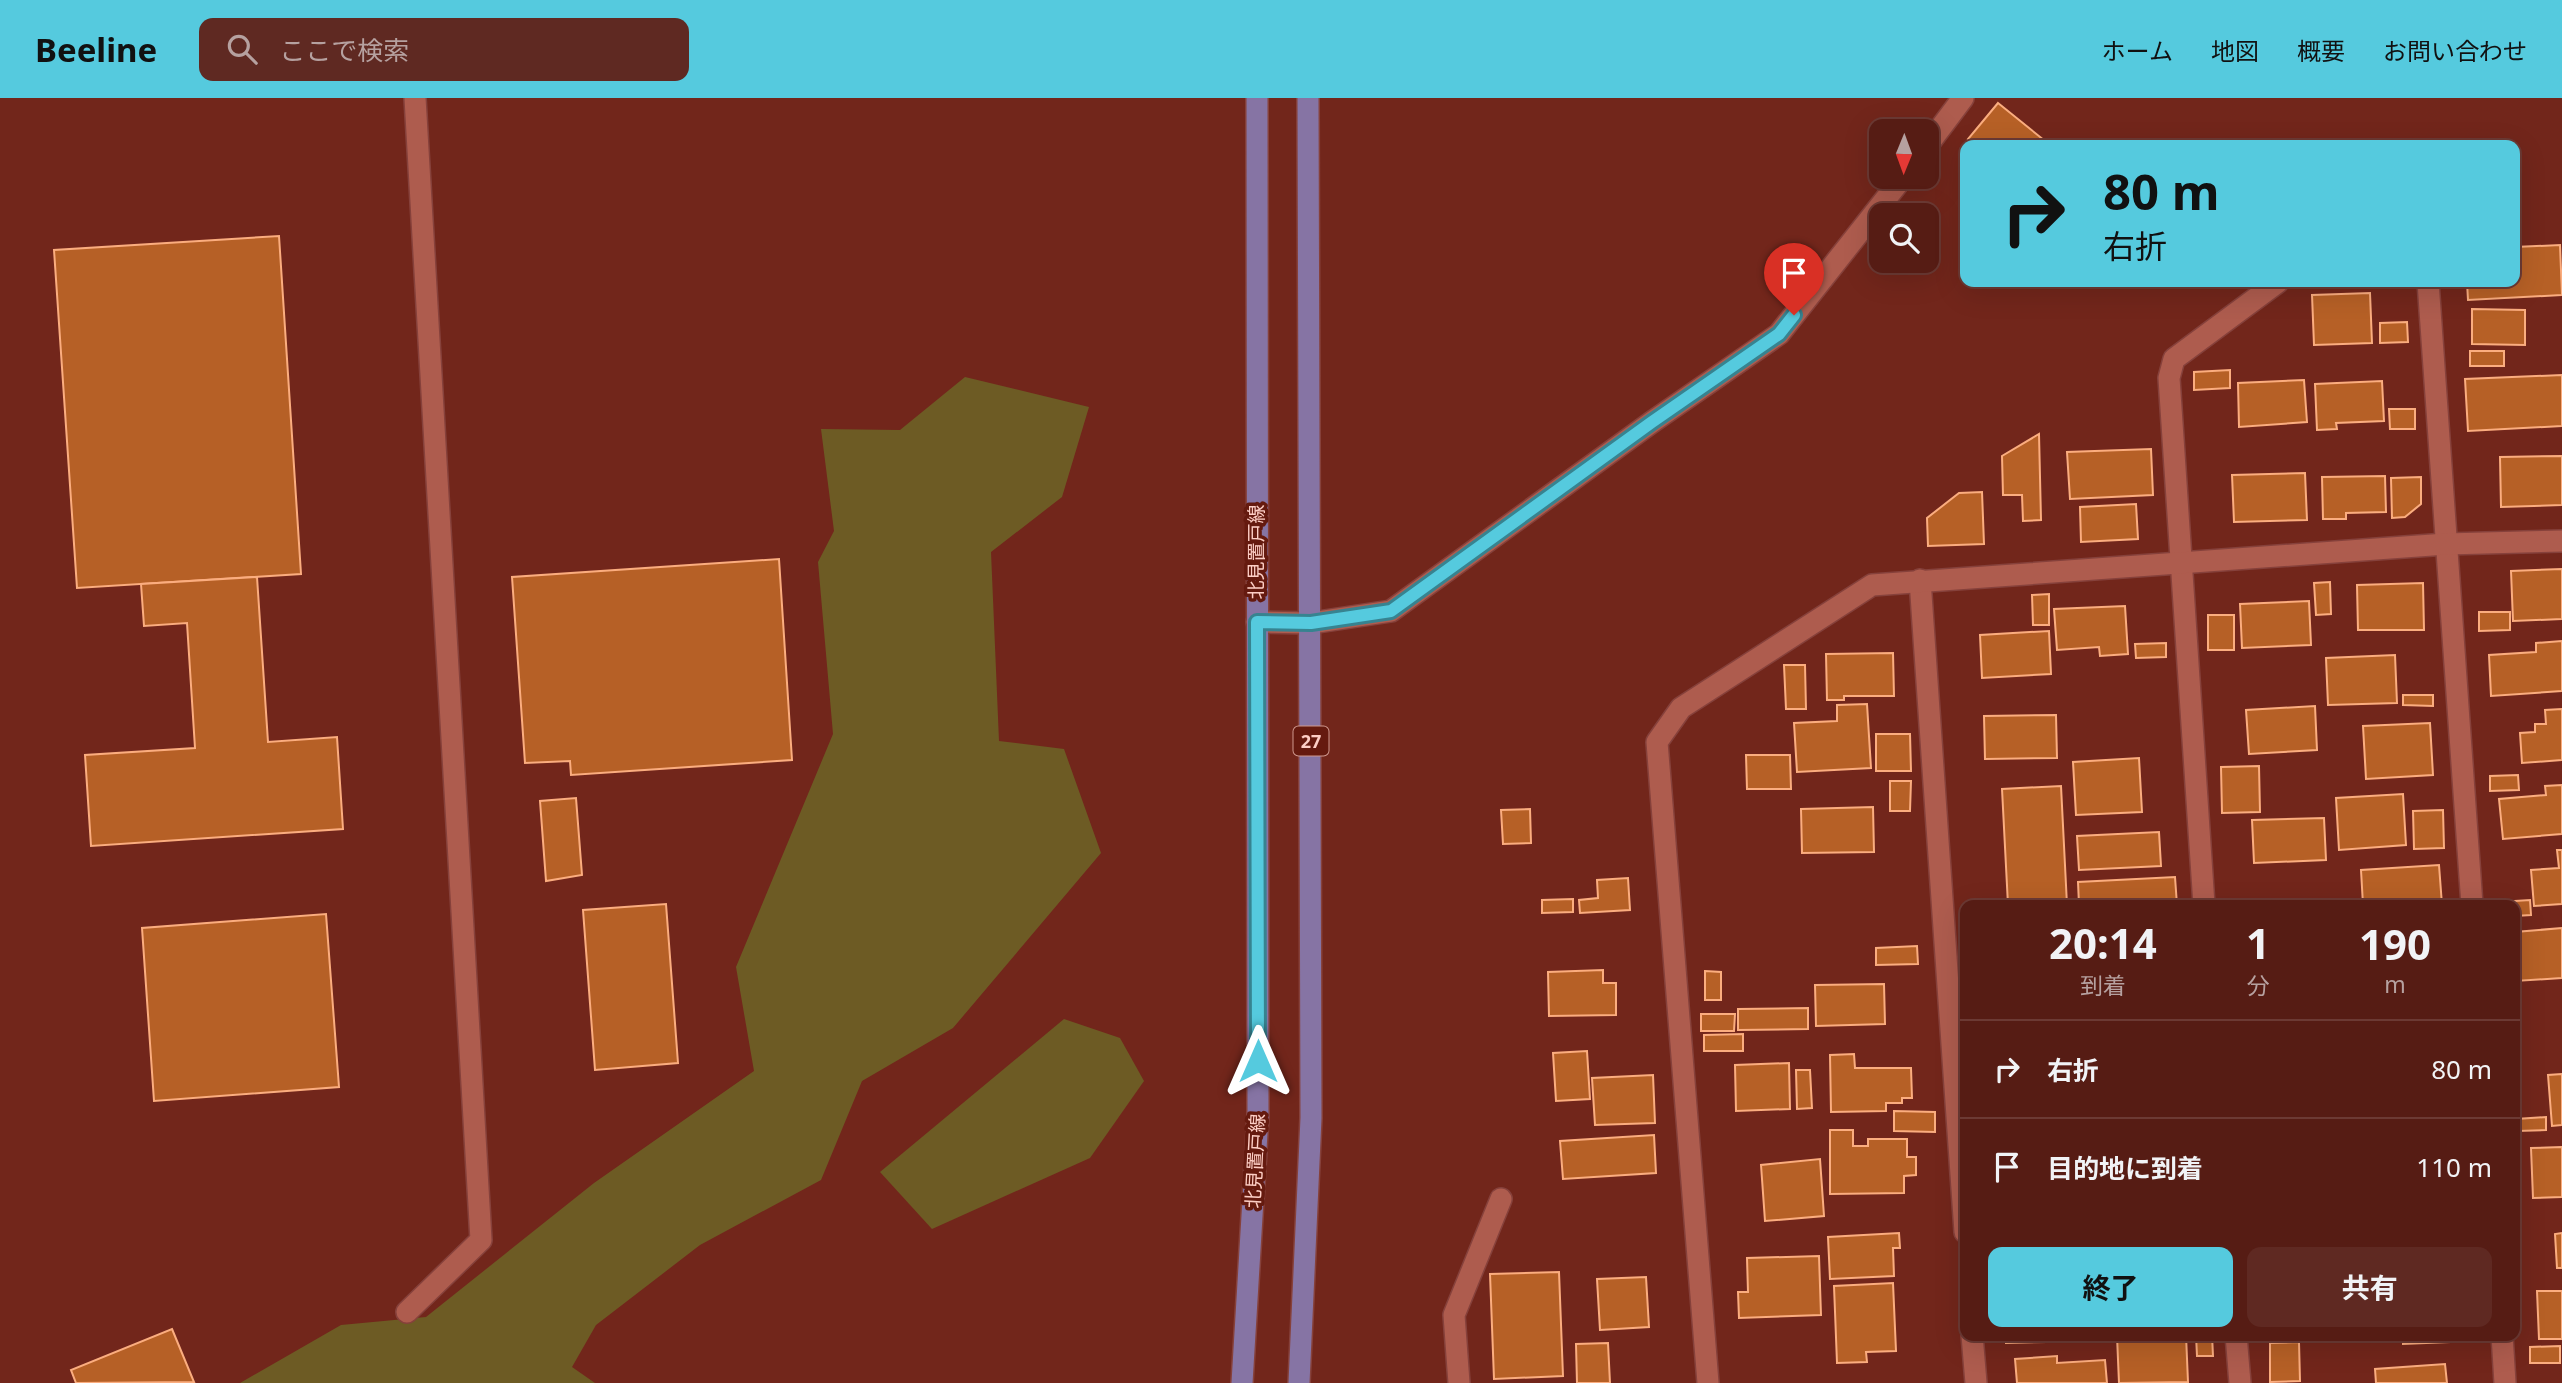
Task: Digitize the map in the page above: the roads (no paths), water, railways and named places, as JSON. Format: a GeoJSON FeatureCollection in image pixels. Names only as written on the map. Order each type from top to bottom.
{"type":"FeatureCollection","features":[{"type":"Feature","properties":{"kind":"main road","name":"北見置戸線"},"geometry":{"type":"LineString","coordinates":[[1242,1383],[1258,1116],[1256,98]]}},
{"type":"Feature","properties":{"kind":"main road","name":"27"},"geometry":{"type":"LineString","coordinates":[[1299,1383],[1311,1118],[1311,623],[1306,194],[1308,98]]}},
{"type":"Feature","properties":{"kind":"street"},"geometry":{"type":"LineString","coordinates":[[407,1312],[481,1240],[415,98]]}},
{"type":"Feature","properties":{"kind":"street"},"geometry":{"type":"LineString","coordinates":[[1939,130],[1963,98]]}},
{"type":"Feature","properties":{"kind":"street"},"geometry":{"type":"LineString","coordinates":[[1257,622],[1311,623],[1391,611],[1652,422],[1779,334],[1894,189]]}},
{"type":"Feature","properties":{"kind":"street"},"geometry":{"type":"LineString","coordinates":[[2204,900],[2179,562],[2169,378],[2174,359],[2271,287]]}},
{"type":"Feature","properties":{"kind":"street"},"geometry":{"type":"LineString","coordinates":[[2428,287],[2472,900]]}},
{"type":"Feature","properties":{"kind":"street"},"geometry":{"type":"LineString","coordinates":[[1708,1383],[1657,742],[1681,708],[1872,586],[1920,580],[2446,544],[2562,541]]}},
{"type":"Feature","properties":{"kind":"street"},"geometry":{"type":"LineString","coordinates":[[1920,580],[1960,1160]]}},
{"type":"Feature","properties":{"kind":"street"},"geometry":{"type":"LineString","coordinates":[[1459,1383],[1454,1315],[1501,1199]]}},
{"type":"Feature","properties":{"kind":"street"},"geometry":{"type":"LineString","coordinates":[[1972,1341],[1976,1383]]}},
{"type":"Feature","properties":{"kind":"street"},"geometry":{"type":"LineString","coordinates":[[2236,1341],[2240,1383]]}},
{"type":"Feature","properties":{"kind":"street"},"geometry":{"type":"LineString","coordinates":[[2502,1341],[2505,1383]]}}]}
